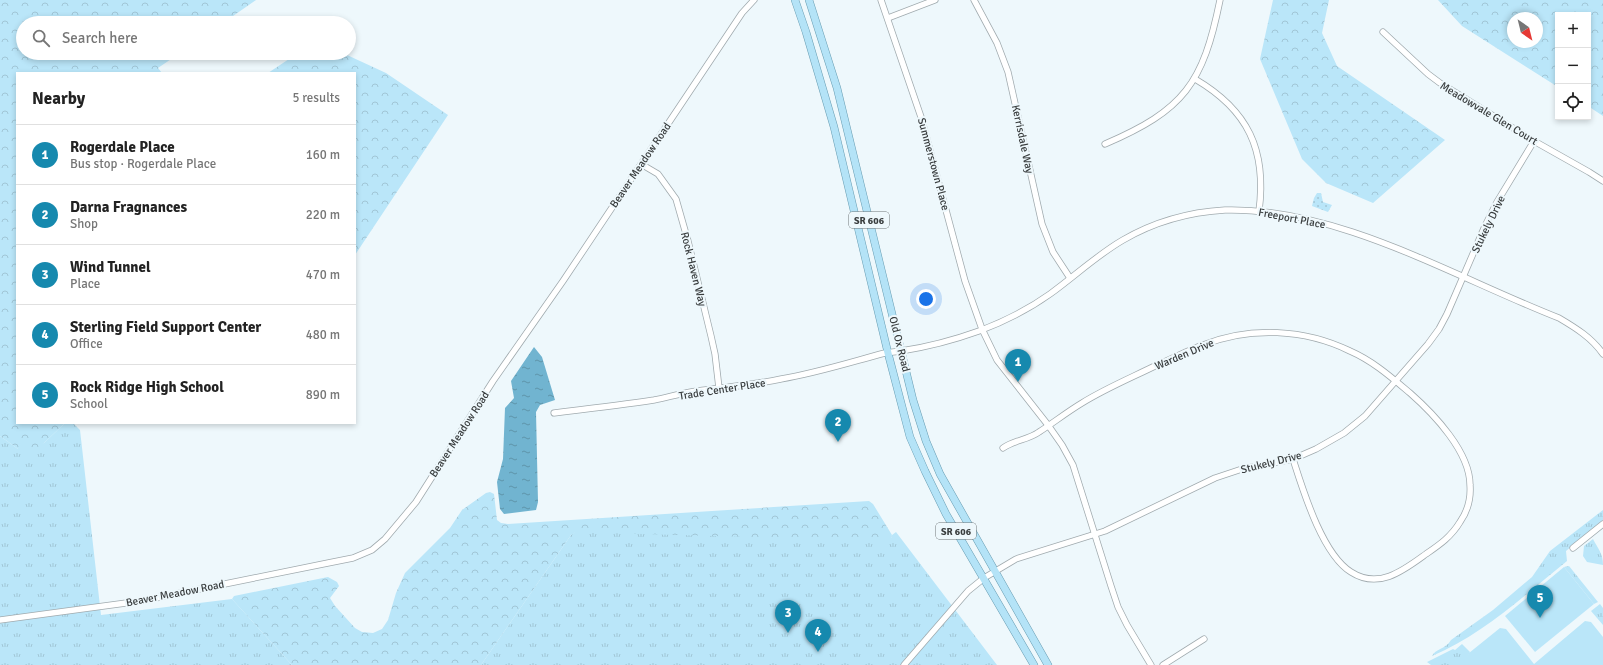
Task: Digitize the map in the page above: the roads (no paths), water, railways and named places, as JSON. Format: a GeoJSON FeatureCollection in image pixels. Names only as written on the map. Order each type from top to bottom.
{"type":"FeatureCollection","features":[{"type":"Feature","properties":{"kind":"main road","name":"Old Ox Road"},"geometry":{"type":"LineString","coordinates":[[795,0],[808,38],[834,127],[888,353],[910,437],[946,514],[1034,665]]}},
{"type":"Feature","properties":{"kind":"main road","name":"Old Ox Road"},"geometry":{"type":"LineString","coordinates":[[809,0],[833,74],[913,400],[926,441],[944,480],[1048,665]]}},
{"type":"Feature","properties":{"kind":"street","name":"Beaver Meadow Road"},"geometry":{"type":"LineString","coordinates":[[0,620],[141,601],[353,558],[372,550],[385,539],[416,502],[494,381],[563,281],[742,13],[754,0]]}},
{"type":"Feature","properties":{"kind":"street","name":"Summerstown Place"},"geometry":{"type":"LineString","coordinates":[[881,0],[921,117],[965,281],[982,329],[997,360],[1048,425],[1062,445],[1073,465],[1118,607],[1151,665]]}},
{"type":"Feature","properties":{"kind":"street"},"geometry":{"type":"LineString","coordinates":[[888,18],[934,0]]}},
{"type":"Feature","properties":{"kind":"street","name":"Kerrisdale Way"},"geometry":{"type":"LineString","coordinates":[[974,0],[997,43],[1008,72],[1042,224],[1053,252],[1070,278]]}},
{"type":"Feature","properties":{"kind":"street"},"geometry":{"type":"LineString","coordinates":[[1105,144],[1134,131],[1179,100],[1195,79],[1204,59],[1220,0]]}},
{"type":"Feature","properties":{"kind":"street","name":"Meadowvale Glen Court"},"geometry":{"type":"LineString","coordinates":[[1383,32],[1428,74],[1440,83],[1534,141],[1603,181]]}},
{"type":"Feature","properties":{"kind":"street"},"geometry":{"type":"LineString","coordinates":[[1195,79],[1221,96],[1241,119],[1254,143],[1260,169],[1261,186],[1259,211]]}},
{"type":"Feature","properties":{"kind":"street","name":"Stukely Drive"},"geometry":{"type":"LineString","coordinates":[[904,665],[968,591],[984,578],[1016,559],[1105,531],[1210,480],[1236,471],[1293,458],[1316,450],[1344,433],[1365,416],[1439,330],[1497,202],[1534,141]]}},
{"type":"Feature","properties":{"kind":"street","name":"Rock Haven Way"},"geometry":{"type":"LineString","coordinates":[[641,164],[658,174],[676,199],[688,241],[715,354],[718,388]]}},
{"type":"Feature","properties":{"kind":"street","name":"Freeport Place"},"geometry":{"type":"LineString","coordinates":[[888,353],[958,338],[982,329],[1038,302],[1106,251],[1130,236],[1156,224],[1174,218],[1224,210],[1259,211],[1284,215],[1348,231],[1372,239],[1463,276],[1559,318],[1578,329],[1592,341],[1603,354]]}},
{"type":"Feature","properties":{"kind":"street","name":"Warden Drive"},"geometry":{"type":"LineString","coordinates":[[1003,448],[1010,443],[1030,437],[1081,403],[1098,394],[1204,344],[1248,333],[1287,333],[1327,342],[1356,354],[1385,372],[1416,398],[1460,449],[1466,464],[1470,484],[1468,503],[1462,520],[1446,540],[1400,573],[1375,579],[1368,578],[1352,573],[1343,567],[1335,557],[1308,505],[1293,458]]}},
{"type":"Feature","properties":{"kind":"street","name":"Trade Center Place"},"geometry":{"type":"LineString","coordinates":[[554,413],[653,400],[718,388],[783,379],[888,353]]}},
{"type":"Feature","properties":{"kind":"street"},"geometry":{"type":"LineString","coordinates":[[1573,548],[1603,524]]}},
{"type":"Feature","properties":{"kind":"street"},"geometry":{"type":"LineString","coordinates":[[1163,665],[1204,640]]}},
{"type":"Feature","properties":{"kind":"water"},"geometry":{"type":"Polygon","coordinates":[[[534,347],[542,357],[555,400],[540,405],[536,412],[538,502],[536,510],[504,514],[500,509],[497,482],[503,459],[505,408],[514,398],[511,381],[534,347]]]}},
{"type":"Feature","properties":{"kind":"place","name":"Rogerdale Place"},"geometry":{"type":"Point","coordinates":[1018,382]}},
{"type":"Feature","properties":{"kind":"place","name":"Darna Fragnances"},"geometry":{"type":"Point","coordinates":[838,442]}},
{"type":"Feature","properties":{"kind":"place","name":"Rock Ridge High School"},"geometry":{"type":"Point","coordinates":[1540,618]}},
{"type":"Feature","properties":{"kind":"place","name":"Wind Tunnel"},"geometry":{"type":"Point","coordinates":[788,633]}},
{"type":"Feature","properties":{"kind":"place","name":"Sterling Field Support Center"},"geometry":{"type":"Point","coordinates":[818,652]}}]}
